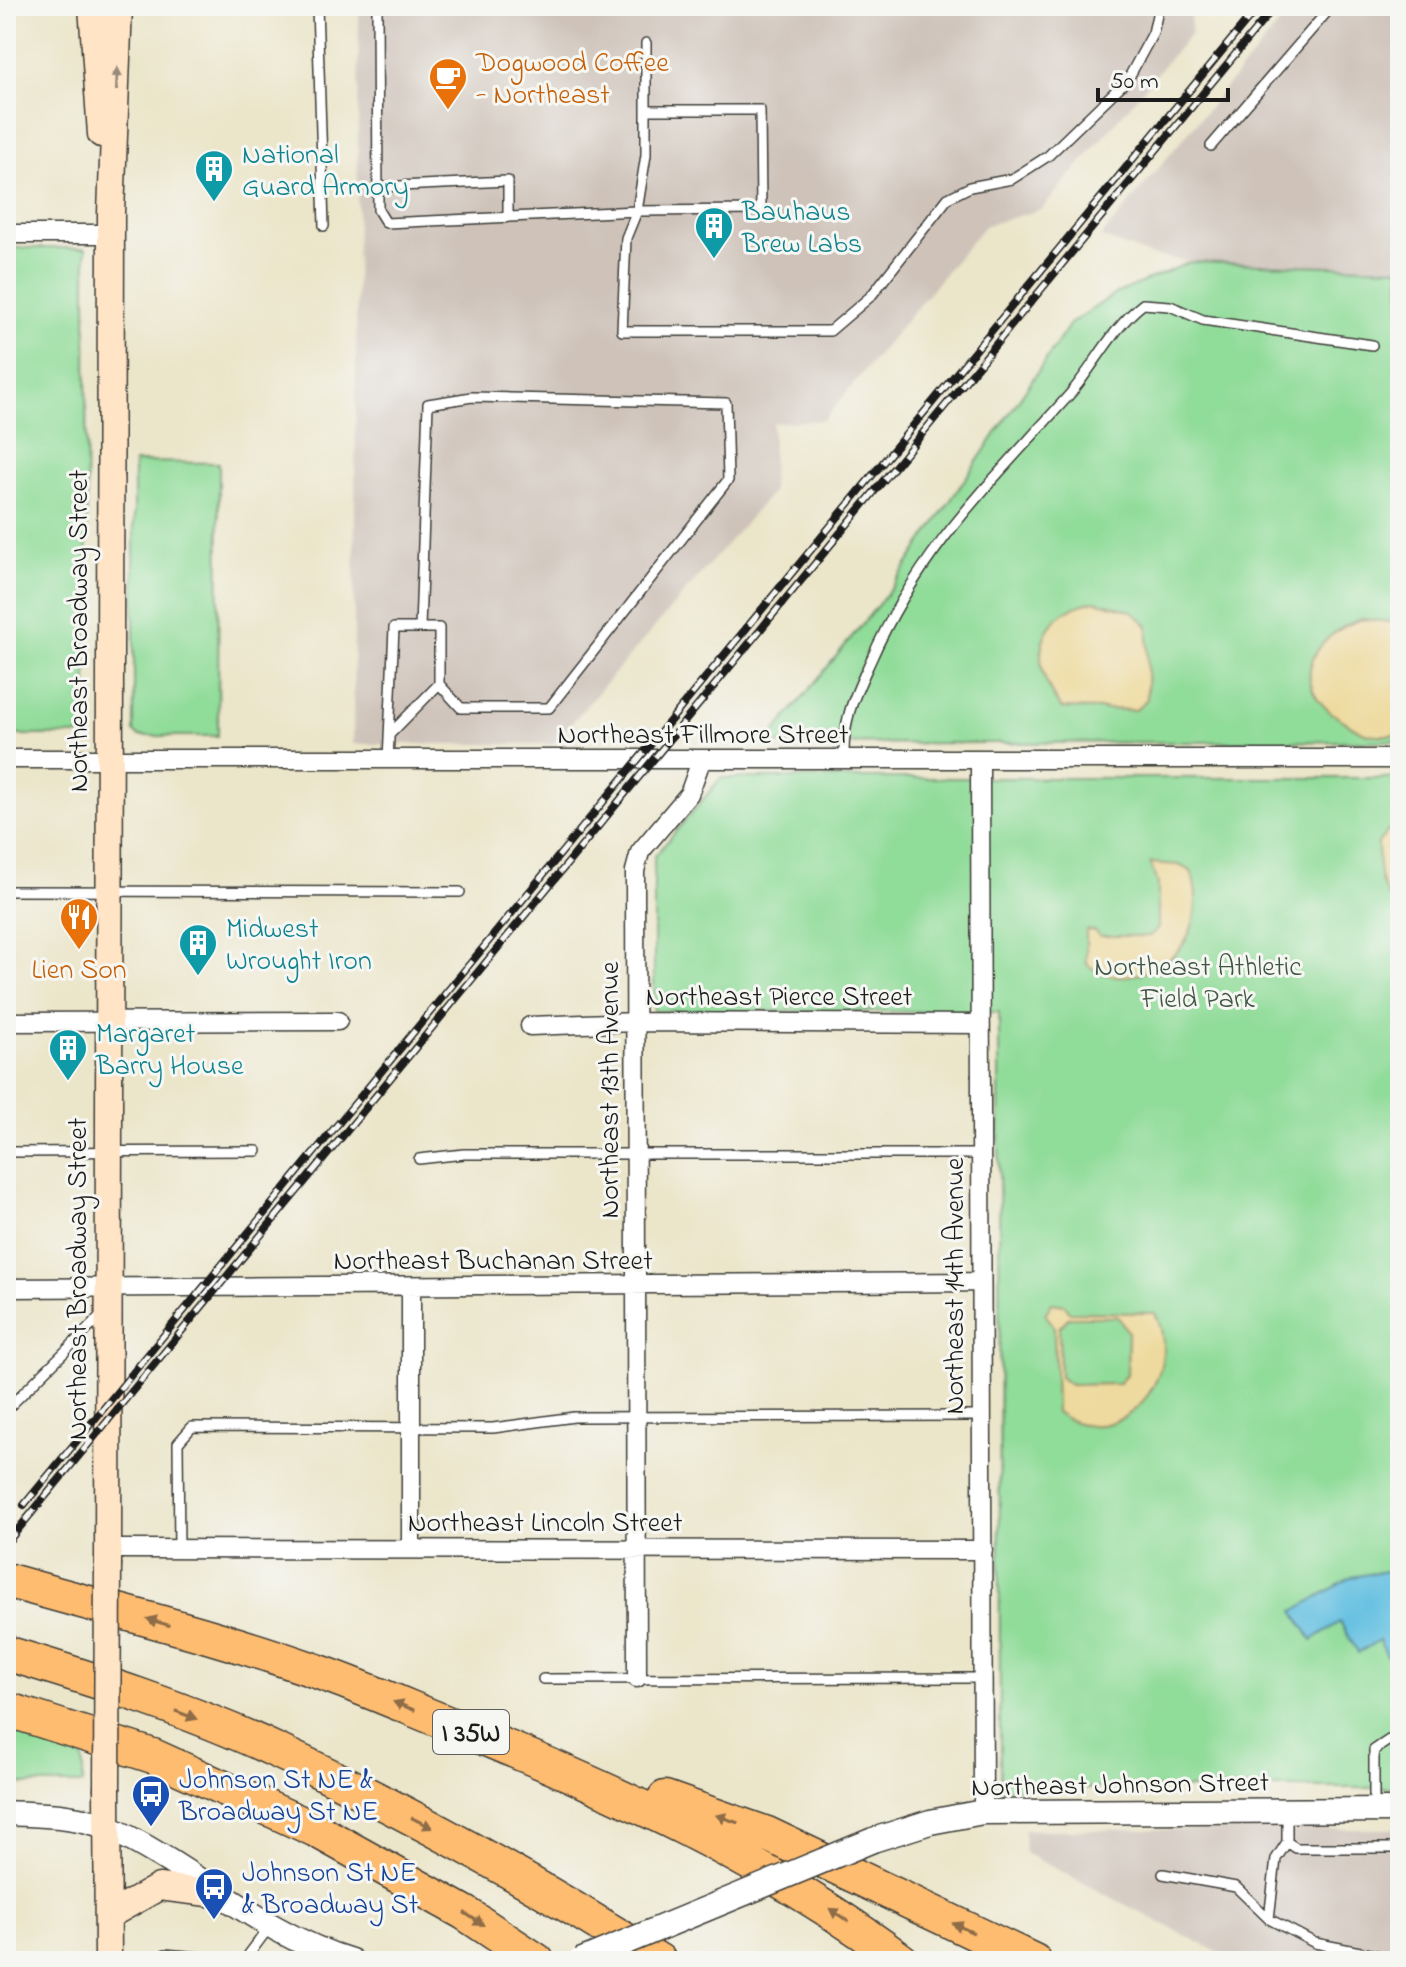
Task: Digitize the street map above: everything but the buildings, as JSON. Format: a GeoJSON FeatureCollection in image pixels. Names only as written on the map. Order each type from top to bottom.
{"type":"FeatureCollection","features":[{"type":"Feature","properties":{"kind":"highway","name":"I 35W"},"geometry":{"type":"LineString","coordinates":[[6,1580],[148,1619],[319,1672],[499,1744],[739,1854],[799,1889],[902,1961]]}},
{"type":"Feature","properties":{"kind":"highway"},"geometry":{"type":"LineString","coordinates":[[6,1653],[67,1672],[273,1749],[497,1862],[659,1961]]}},
{"type":"Feature","properties":{"kind":"highway"},"geometry":{"type":"LineString","coordinates":[[6,1709],[153,1756],[316,1830],[465,1913],[537,1961]]}},
{"type":"Feature","properties":{"kind":"highway"},"geometry":{"type":"LineString","coordinates":[[499,1744],[767,1834],[1034,1961]]}},
{"type":"Feature","properties":{"kind":"main road","name":"Northeast Broadway Street"},"geometry":{"type":"LineString","coordinates":[[92,6],[94,72],[111,224]]}},
{"type":"Feature","properties":{"kind":"main road","name":"Northeast Broadway Street"},"geometry":{"type":"LineString","coordinates":[[108,1961],[111,224],[119,6]]}},
{"type":"Feature","properties":{"kind":"main road"},"geometry":{"type":"LineString","coordinates":[[108,1916],[159,1887],[217,1894]]}},
{"type":"Feature","properties":{"kind":"street"},"geometry":{"type":"LineString","coordinates":[[6,234],[111,224]]}},
{"type":"Feature","properties":{"kind":"street","name":"Northeast Fillmore Street"},"geometry":{"type":"LineString","coordinates":[[6,759],[1400,759]]}},
{"type":"Feature","properties":{"kind":"street","name":"Northeast 14th Avenue"},"geometry":{"type":"LineString","coordinates":[[980,760],[983,1812]]}},
{"type":"Feature","properties":{"kind":"street","name":"Northeast 13th Avenue"},"geometry":{"type":"LineString","coordinates":[[637,1678],[637,860],[689,794],[701,761]]}},
{"type":"Feature","properties":{"kind":"street"},"geometry":{"type":"LineString","coordinates":[[6,1022],[338,1021]]}},
{"type":"Feature","properties":{"kind":"street","name":"Northeast Pierce Street"},"geometry":{"type":"LineString","coordinates":[[530,1026],[635,1022],[980,1024]]}},
{"type":"Feature","properties":{"kind":"street","name":"Northeast Buchanan Street"},"geometry":{"type":"LineString","coordinates":[[6,1288],[108,1298],[411,1288],[980,1282]]}},
{"type":"Feature","properties":{"kind":"street"},"geometry":{"type":"LineString","coordinates":[[411,1288],[411,1549]]}},
{"type":"Feature","properties":{"kind":"street","name":"Northeast Lincoln Street"},"geometry":{"type":"LineString","coordinates":[[108,1556],[179,1550],[983,1550]]}},
{"type":"Feature","properties":{"kind":"street","name":"Northeast Johnson Street"},"geometry":{"type":"LineString","coordinates":[[580,1961],[873,1840],[930,1822],[983,1812],[1400,1810]]}},
{"type":"Feature","properties":{"kind":"street"},"geometry":{"type":"LineString","coordinates":[[6,1813],[70,1817],[107,1827],[270,1926],[313,1948],[351,1961]]}},
{"type":"Feature","properties":{"kind":"lane"},"geometry":{"type":"LineString","coordinates":[[317,6],[324,226]]}},
{"type":"Feature","properties":{"kind":"lane"},"geometry":{"type":"LineString","coordinates":[[377,6],[378,210],[386,223],[637,211],[761,210],[760,110],[647,110]]}},
{"type":"Feature","properties":{"kind":"lane"},"geometry":{"type":"LineString","coordinates":[[646,43],[646,155],[637,211],[626,238],[622,331],[830,331],[871,296],[948,198],[970,187],[1012,179],[1048,156],[1128,79],[1153,33],[1159,6]]}},
{"type":"Feature","properties":{"kind":"lane"},"geometry":{"type":"LineString","coordinates":[[1211,146],[1332,6]]}},
{"type":"Feature","properties":{"kind":"lane"},"geometry":{"type":"LineString","coordinates":[[378,187],[508,181],[508,217]]}},
{"type":"Feature","properties":{"kind":"lane"},"geometry":{"type":"LineString","coordinates":[[844,761],[846,717],[886,628],[922,563],[969,505],[1073,390],[1135,310],[1143,304],[1170,306],[1203,320],[1372,345]]}},
{"type":"Feature","properties":{"kind":"lane"},"geometry":{"type":"LineString","coordinates":[[388,760],[394,628],[420,628],[439,628],[439,684],[461,708],[549,708],[728,480],[726,403],[472,397],[428,404],[420,628]]}},
{"type":"Feature","properties":{"kind":"lane"},"geometry":{"type":"LineString","coordinates":[[389,735],[439,684]]}},
{"type":"Feature","properties":{"kind":"lane"},"geometry":{"type":"LineString","coordinates":[[6,891],[460,892]]}},
{"type":"Feature","properties":{"kind":"lane"},"geometry":{"type":"LineString","coordinates":[[6,1152],[257,1151]]}},
{"type":"Feature","properties":{"kind":"lane"},"geometry":{"type":"LineString","coordinates":[[419,1159],[464,1154],[980,1154]]}},
{"type":"Feature","properties":{"kind":"lane"},"geometry":{"type":"LineString","coordinates":[[6,1410],[108,1298]]}},
{"type":"Feature","properties":{"kind":"lane"},"geometry":{"type":"LineString","coordinates":[[179,1550],[178,1443],[192,1427],[493,1428],[574,1417],[982,1416]]}},
{"type":"Feature","properties":{"kind":"lane"},"geometry":{"type":"LineString","coordinates":[[543,1679],[983,1678]]}},
{"type":"Feature","properties":{"kind":"lane"},"geometry":{"type":"LineString","coordinates":[[1374,1810],[1374,1750],[1389,1740]]}},
{"type":"Feature","properties":{"kind":"lane"},"geometry":{"type":"LineString","coordinates":[[1269,1919],[1276,1859],[1287,1842],[1287,1810]]}},
{"type":"Feature","properties":{"kind":"lane"},"geometry":{"type":"LineString","coordinates":[[1287,1842],[1296,1848],[1400,1848]]}},
{"type":"Feature","properties":{"kind":"lane"},"geometry":{"type":"LineString","coordinates":[[1163,1874],[1236,1887],[1269,1919],[1315,1943],[1400,1960]]}},
{"type":"Feature","properties":{"kind":"lane"},"geometry":{"type":"LineString","coordinates":[[165,1961],[165,1954],[244,1961],[270,1926]]}},
{"type":"Feature","properties":{"kind":"shaded area"},"geometry":{"type":"Polygon","coordinates":[[[359,6],[1190,6],[1191,33],[1042,209],[984,226],[824,420],[773,423],[772,492],[553,744],[353,744],[359,6]]]}},
{"type":"Feature","properties":{"kind":"shaded area"},"geometry":{"type":"Polygon","coordinates":[[[1294,6],[1400,6],[1400,268],[1190,262],[1150,255],[1101,237],[1294,6]]]}},
{"type":"Feature","properties":{"kind":"shaded area"},"geometry":{"type":"Polygon","coordinates":[[[1400,1829],[1400,1961],[1235,1961],[1025,1853],[1024,1830],[1400,1829]]]}},
{"type":"Feature","properties":{"kind":"green space"},"geometry":{"type":"Polygon","coordinates":[[[6,248],[86,248],[87,735],[6,735],[6,248]]]}},
{"type":"Feature","properties":{"kind":"green space"},"geometry":{"type":"Polygon","coordinates":[[[1190,262],[1400,268],[1400,741],[765,744],[890,590],[1070,324],[1115,294],[1190,262]]]}},
{"type":"Feature","properties":{"kind":"green space"},"geometry":{"type":"Polygon","coordinates":[[[134,462],[219,463],[218,736],[139,736],[134,732],[134,462]]]}},
{"type":"Feature","properties":{"kind":"green space","name":"Northeast Athletic Field Park"},"geometry":{"type":"Polygon","coordinates":[[[721,778],[1400,778],[1400,1788],[1000,1788],[999,1012],[654,1011],[654,857],[721,778]]]}},
{"type":"Feature","properties":{"kind":"green space"},"geometry":{"type":"Polygon","coordinates":[[[6,1723],[83,1747],[83,1784],[6,1784],[6,1723]]]}},
{"type":"Feature","properties":{"kind":"sand"},"geometry":{"type":"Polygon","coordinates":[[[1095,601],[1132,611],[1148,626],[1147,699],[1136,710],[1061,708],[1050,691],[1041,657],[1049,628],[1060,616],[1075,607],[1095,601]]]}},
{"type":"Feature","properties":{"kind":"sand"},"geometry":{"type":"Polygon","coordinates":[[[1362,619],[1400,623],[1400,735],[1361,732],[1324,706],[1314,692],[1310,677],[1311,663],[1318,649],[1329,637],[1362,619]]]}},
{"type":"Feature","properties":{"kind":"sand"},"geometry":{"type":"Polygon","coordinates":[[[1400,816],[1400,906],[1392,901],[1383,887],[1378,843],[1400,816]]]}},
{"type":"Feature","properties":{"kind":"sand"},"geometry":{"type":"Polygon","coordinates":[[[1150,863],[1179,865],[1191,871],[1196,908],[1186,940],[1175,954],[1146,972],[1121,976],[1090,967],[1086,963],[1086,930],[1095,931],[1100,936],[1150,936],[1158,928],[1158,883],[1150,863]]]}},
{"type":"Feature","properties":{"kind":"sand"},"geometry":{"type":"Polygon","coordinates":[[[1052,1303],[1065,1305],[1069,1312],[1155,1313],[1162,1338],[1162,1362],[1154,1385],[1141,1404],[1123,1418],[1102,1425],[1079,1423],[1056,1412],[1054,1326],[1045,1314],[1052,1303]],[[1069,1317],[1059,1328],[1060,1377],[1070,1385],[1118,1384],[1127,1374],[1128,1332],[1118,1317],[1069,1317]]]}},
{"type":"Feature","properties":{"kind":"water"},"geometry":{"type":"Polygon","coordinates":[[[1385,1571],[1400,1576],[1400,1655],[1387,1656],[1379,1640],[1358,1653],[1340,1622],[1312,1640],[1294,1611],[1352,1577],[1385,1571]]]}},
{"type":"Feature","properties":{"kind":"railway"},"geometry":{"type":"LineString","coordinates":[[24,1505],[1259,6]]}},
{"type":"Feature","properties":{"kind":"railway"},"geometry":{"type":"LineString","coordinates":[[6,1544],[1275,6]]}},
{"type":"Feature","properties":{"kind":"place","name":"Dogwood Coffee - Northeast"},"geometry":{"type":"Point","coordinates":[448,111]}},
{"type":"Feature","properties":{"kind":"place","name":"National Guard Armory"},"geometry":{"type":"Point","coordinates":[214,203]}},
{"type":"Feature","properties":{"kind":"place","name":"Bauhaus Brew Labs"},"geometry":{"type":"Point","coordinates":[714,260]}},
{"type":"Feature","properties":{"kind":"place","name":"Lien Son"},"geometry":{"type":"Point","coordinates":[79,951]}},
{"type":"Feature","properties":{"kind":"place","name":"Midwest Wrought Iron"},"geometry":{"type":"Point","coordinates":[198,977]}},
{"type":"Feature","properties":{"kind":"place","name":"Margaret Barry House"},"geometry":{"type":"Point","coordinates":[68,1082]}},
{"type":"Feature","properties":{"kind":"place","name":"Johnson St NE & Broadway St NE"},"geometry":{"type":"Point","coordinates":[151,1828]}},
{"type":"Feature","properties":{"kind":"place","name":"Johnson St NE & Broadway St"},"geometry":{"type":"Point","coordinates":[214,1921]}}]}
